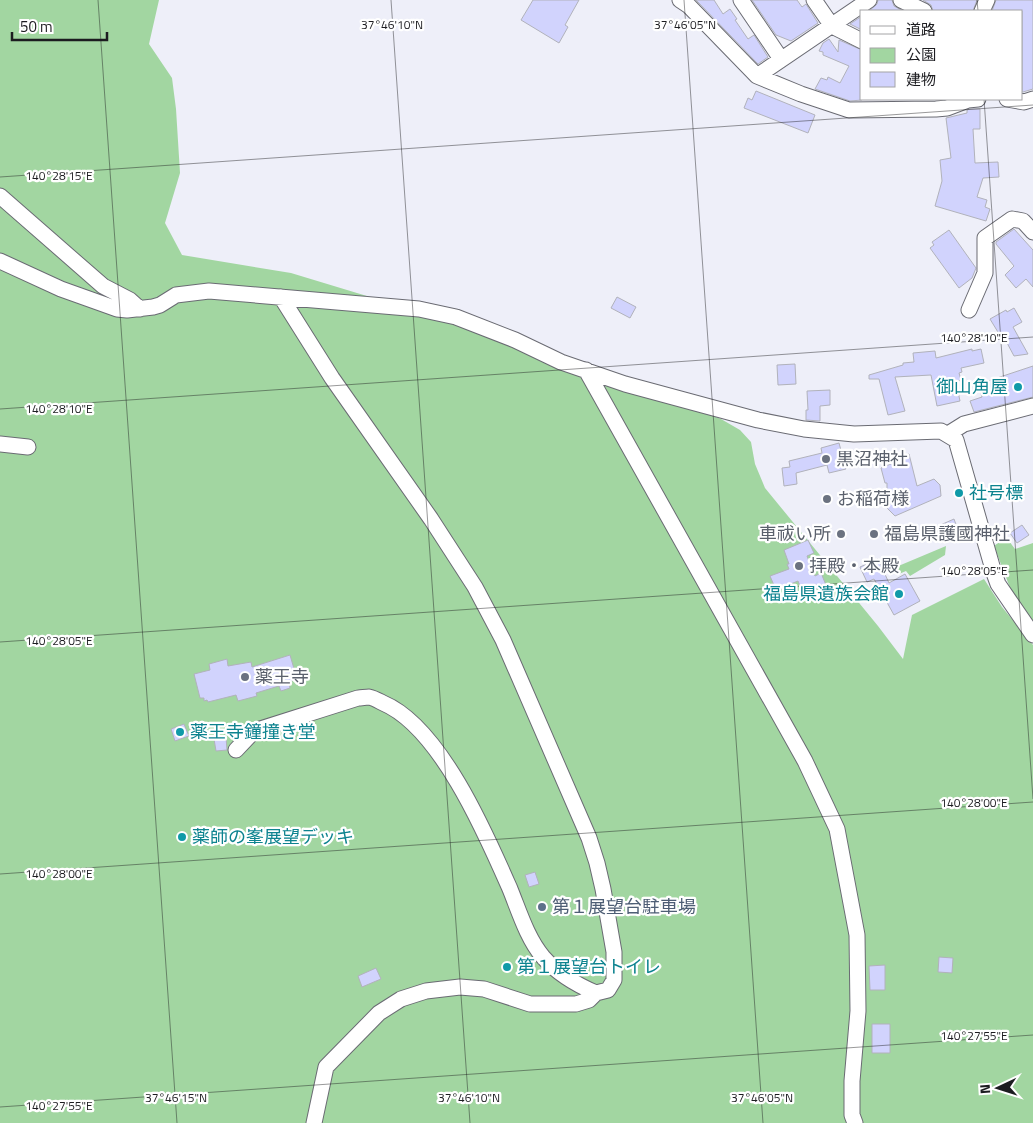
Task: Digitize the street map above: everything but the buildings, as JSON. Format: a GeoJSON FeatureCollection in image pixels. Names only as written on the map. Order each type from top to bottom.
{"type":"FeatureCollection","features":[{"type":"Feature","properties":{"kind":"street"},"geometry":{"type":"LineString","coordinates":[[680,0],[689,6],[757,76],[801,94],[849,110],[938,104],[947,108],[968,100]]}},
{"type":"Feature","properties":{"kind":"street"},"geometry":{"type":"LineString","coordinates":[[741,0],[781,59]]}},
{"type":"Feature","properties":{"kind":"street"},"geometry":{"type":"LineString","coordinates":[[814,0],[832,26],[860,40]]}},
{"type":"Feature","properties":{"kind":"street"},"geometry":{"type":"LineString","coordinates":[[757,76],[869,0]]}},
{"type":"Feature","properties":{"kind":"street"},"geometry":{"type":"LineString","coordinates":[[901,0],[922,10]]}},
{"type":"Feature","properties":{"kind":"street"},"geometry":{"type":"LineString","coordinates":[[1013,100],[1024,102],[1033,99]]}},
{"type":"Feature","properties":{"kind":"street"},"geometry":{"type":"LineString","coordinates":[[0,196],[103,286],[130,300],[140,309]]}},
{"type":"Feature","properties":{"kind":"street"},"geometry":{"type":"LineString","coordinates":[[969,310],[985,274],[986,238],[1012,219],[1023,221],[1033,232]]}},
{"type":"Feature","properties":{"kind":"street"},"geometry":{"type":"LineString","coordinates":[[0,261],[37,279],[99,304],[117,309],[140,309],[160,305],[176,295],[209,291],[419,309],[456,317],[515,340],[560,362],[625,384],[785,426],[854,434],[941,431],[956,440],[990,563],[998,584],[1033,635]]}},
{"type":"Feature","properties":{"kind":"street"},"geometry":{"type":"LineString","coordinates":[[281,297],[332,378],[436,526],[475,587],[504,640],[589,838],[603,889],[614,952],[614,980],[608,990],[596,993],[588,1000],[576,1004],[530,1004],[484,989],[460,987],[426,990],[401,999],[378,1013],[326,1066],[314,1123]]}},
{"type":"Feature","properties":{"kind":"street"},"geometry":{"type":"LineString","coordinates":[[586,370],[805,761],[837,829],[857,935],[858,1011],[852,1081],[852,1115],[855,1123]]}},
{"type":"Feature","properties":{"kind":"street"},"geometry":{"type":"LineString","coordinates":[[948,434],[964,424],[1033,406]]}},
{"type":"Feature","properties":{"kind":"street"},"geometry":{"type":"LineString","coordinates":[[0,444],[28,447]]}},
{"type":"Feature","properties":{"kind":"street"},"geometry":{"type":"LineString","coordinates":[[236,750],[254,731],[358,698],[370,697],[399,710],[413,723],[439,754],[463,790],[500,866],[532,941],[543,957],[578,985],[596,993]]}},
{"type":"Feature","properties":{"kind":"green space"},"geometry":{"type":"Polygon","coordinates":[[[0,0],[159,0],[149,44],[172,78],[180,173],[165,223],[182,255],[291,273],[479,330],[721,419],[740,430],[751,442],[755,464],[765,488],[903,659],[912,615],[984,579],[1002,607],[1033,645],[1033,1123],[0,1123],[0,0]]]}},
{"type":"Feature","properties":{"kind":"green space"},"geometry":{"type":"Polygon","coordinates":[[[1006,537],[1015,549],[1033,543],[1033,622],[1012,593],[994,546],[1006,537]]]}},
{"type":"Feature","properties":{"kind":"green space"},"geometry":{"type":"Polygon","coordinates":[[[946,546],[945,555],[910,576],[906,571],[899,574],[896,567],[946,546]]]}},
{"type":"Feature","properties":{"kind":"place","name":"御山角屋"},"geometry":{"type":"Point","coordinates":[1018,387]}},
{"type":"Feature","properties":{"kind":"place","name":"黒沼神社"},"geometry":{"type":"Point","coordinates":[826,459]}},
{"type":"Feature","properties":{"kind":"place","name":"社号標"},"geometry":{"type":"Point","coordinates":[959,493]}},
{"type":"Feature","properties":{"kind":"place","name":"お稲荷様"},"geometry":{"type":"Point","coordinates":[827,499]}},
{"type":"Feature","properties":{"kind":"place","name":"車祓い所"},"geometry":{"type":"Point","coordinates":[841,534]}},
{"type":"Feature","properties":{"kind":"place","name":"福島県護國神社"},"geometry":{"type":"Point","coordinates":[874,534]}},
{"type":"Feature","properties":{"kind":"place","name":"拝殿・本殿"},"geometry":{"type":"Point","coordinates":[799,566]}},
{"type":"Feature","properties":{"kind":"place","name":"福島県遺族会館"},"geometry":{"type":"Point","coordinates":[899,594]}},
{"type":"Feature","properties":{"kind":"place","name":"薬王寺"},"geometry":{"type":"Point","coordinates":[245,677]}},
{"type":"Feature","properties":{"kind":"place","name":"薬王寺鐘撞き堂"},"geometry":{"type":"Point","coordinates":[180,732]}},
{"type":"Feature","properties":{"kind":"place","name":"薬師の峯展望デッキ"},"geometry":{"type":"Point","coordinates":[182,837]}},
{"type":"Feature","properties":{"kind":"place","name":"第１展望台駐車場"},"geometry":{"type":"Point","coordinates":[542,907]}},
{"type":"Feature","properties":{"kind":"place","name":"第１展望台トイレ"},"geometry":{"type":"Point","coordinates":[507,967]}}]}
